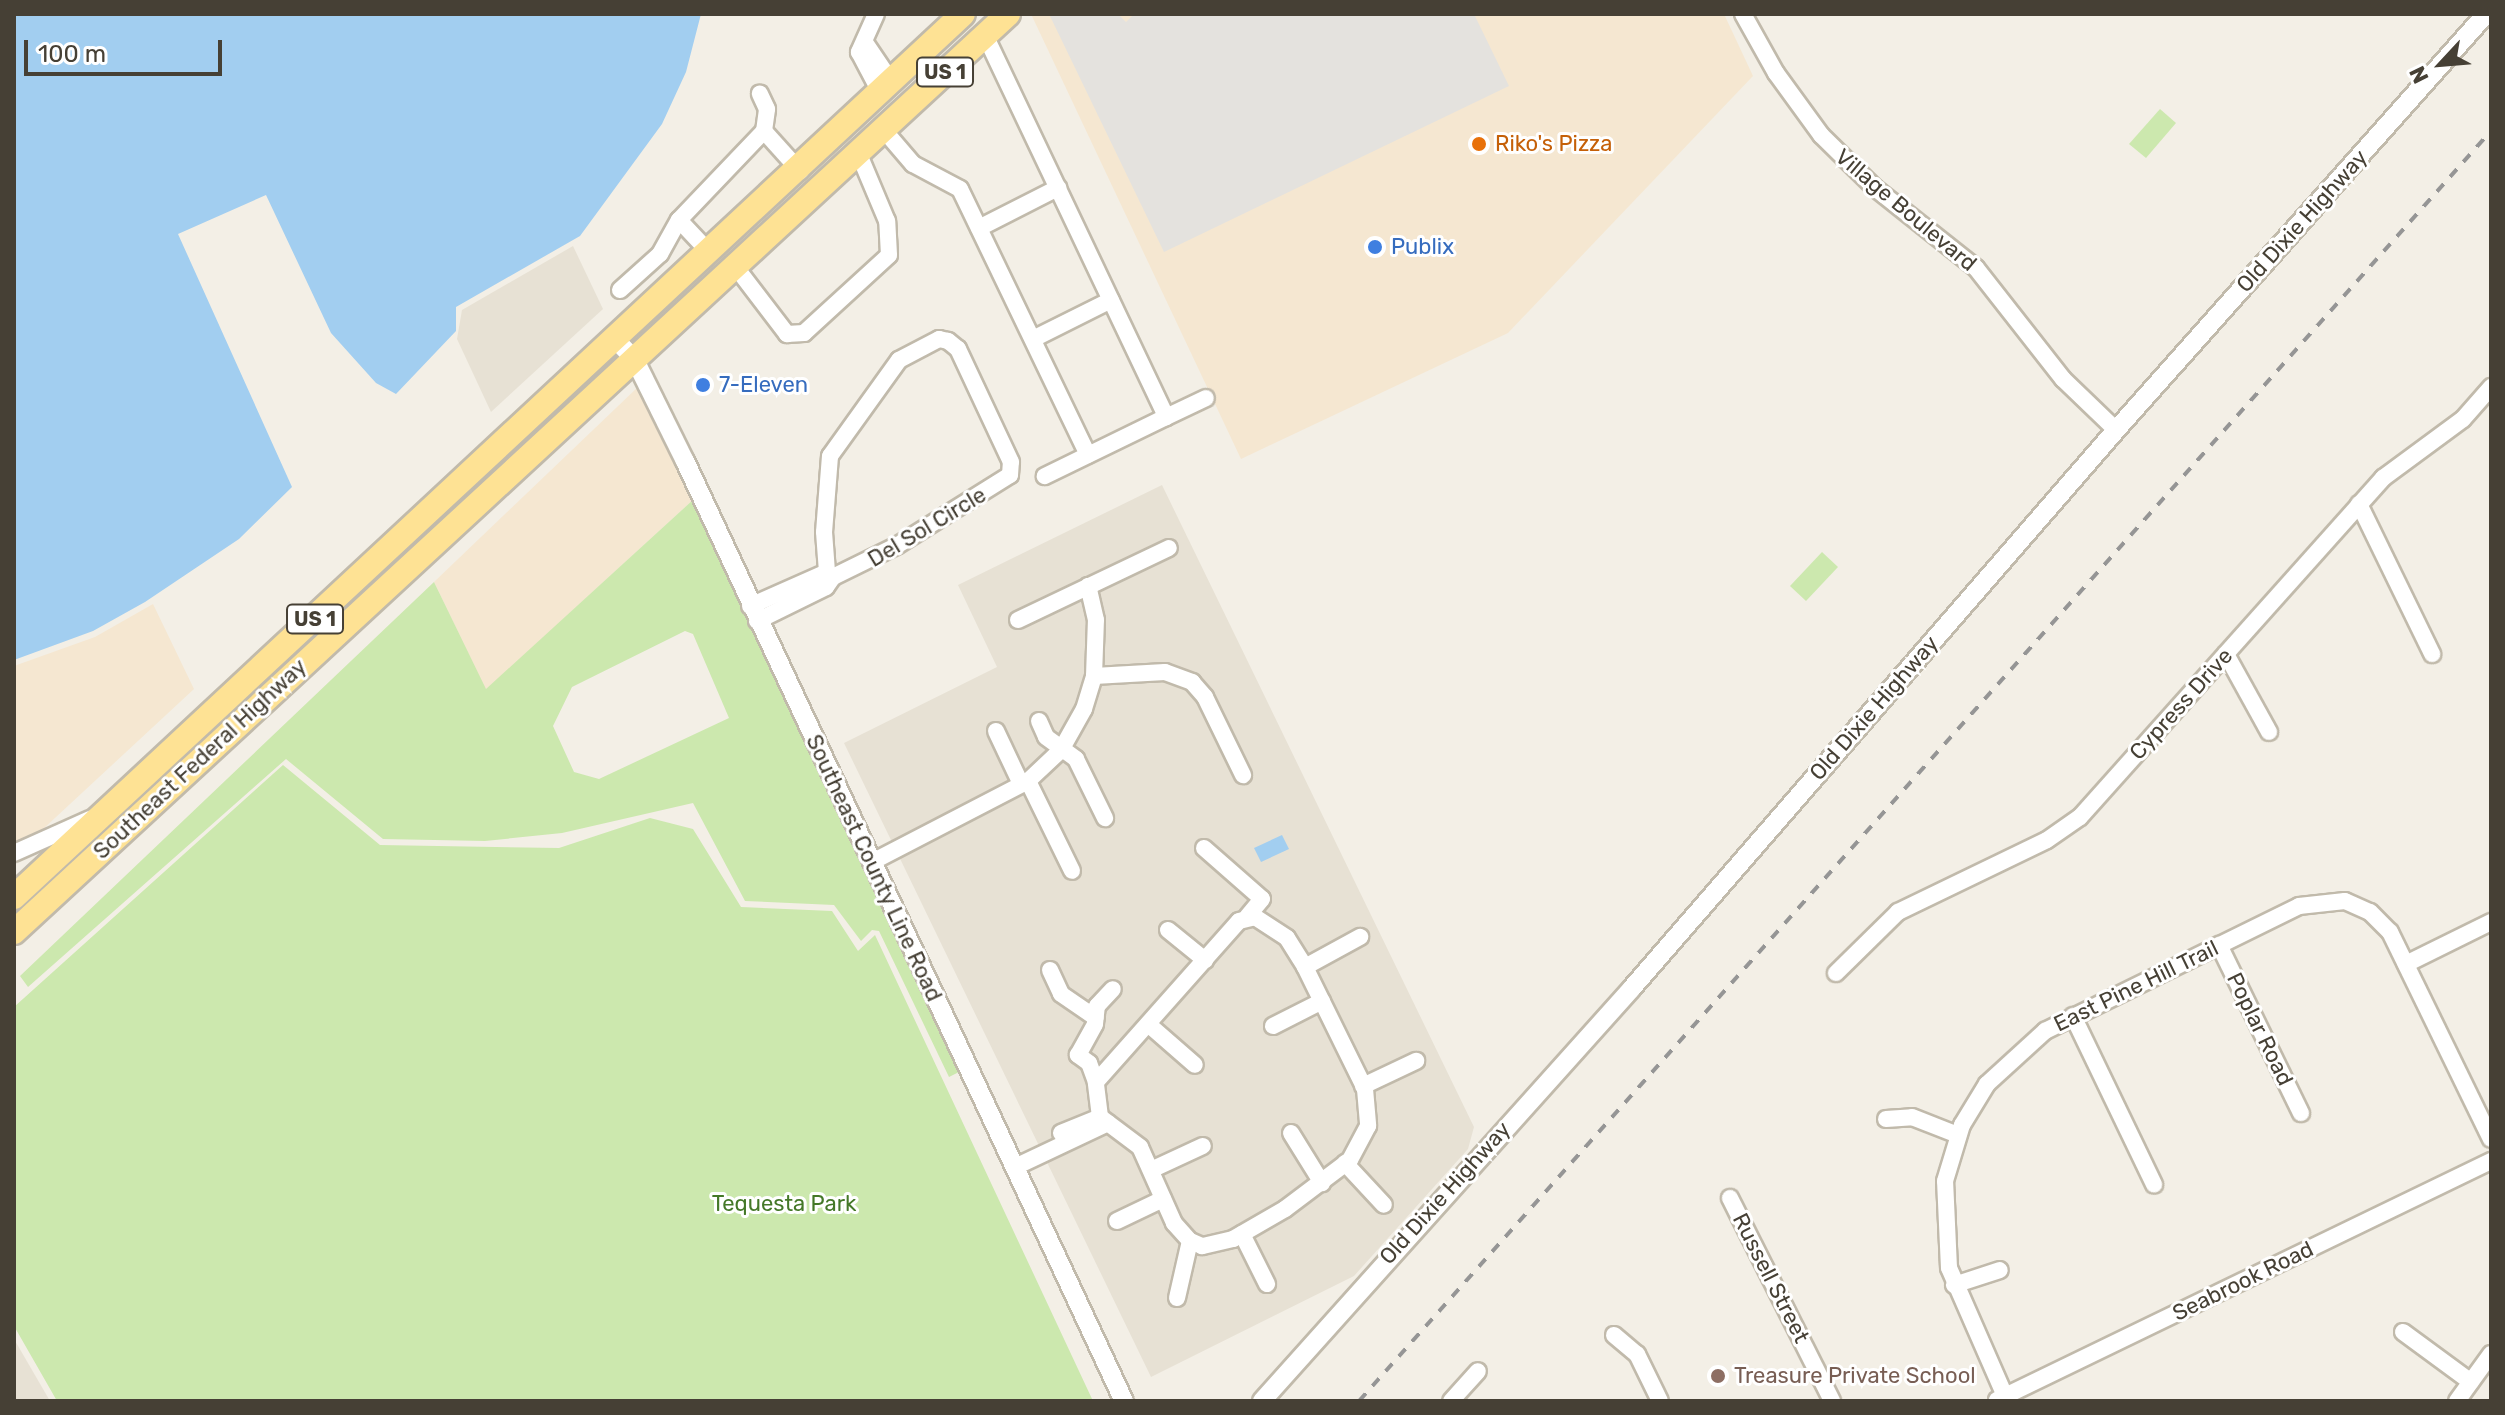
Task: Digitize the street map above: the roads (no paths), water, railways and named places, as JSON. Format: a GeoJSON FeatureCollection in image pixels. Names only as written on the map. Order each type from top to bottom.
{"type":"FeatureCollection","features":[{"type":"Feature","properties":{"kind":"main road","name":"US 1"},"geometry":{"type":"LineString","coordinates":[[616,340],[800,171],[963,14]]}},
{"type":"Feature","properties":{"kind":"main road","name":"US 1"},"geometry":{"type":"LineString","coordinates":[[635,360],[1008,14]]}},
{"type":"Feature","properties":{"kind":"main road"},"geometry":{"type":"LineString","coordinates":[[883,129],[893,104],[886,86]]}},
{"type":"Feature","properties":{"kind":"main road","name":"Southeast Federal Highway"},"geometry":{"type":"LineString","coordinates":[[14,897],[616,340]]}},
{"type":"Feature","properties":{"kind":"main road","name":"Southeast Federal Highway"},"geometry":{"type":"LineString","coordinates":[[14,932],[635,360]]}},
{"type":"Feature","properties":{"kind":"main road"},"geometry":{"type":"LineString","coordinates":[[407,567],[418,543],[418,524]]}},
{"type":"Feature","properties":{"kind":"street"},"geometry":{"type":"LineString","coordinates":[[876,14],[867,34],[869,53],[886,86]]}},
{"type":"Feature","properties":{"kind":"street","name":"Village Boulevard"},"geometry":{"type":"LineString","coordinates":[[1743,14],[1778,76],[1821,135],[1875,188],[1976,268],[2063,379],[2116,430]]}},
{"type":"Feature","properties":{"kind":"street","name":"Old Dixie Highway"},"geometry":{"type":"LineString","coordinates":[[1262,1401],[1744,861],[2116,430],[2486,14]]}},
{"type":"Feature","properties":{"kind":"street"},"geometry":{"type":"LineString","coordinates":[[985,35],[1166,417]]}},
{"type":"Feature","properties":{"kind":"street"},"geometry":{"type":"LineString","coordinates":[[620,290],[660,254],[679,220],[764,131],[767,109],[760,94]]}},
{"type":"Feature","properties":{"kind":"street"},"geometry":{"type":"LineString","coordinates":[[883,129],[913,164],[960,189],[1088,455]]}},
{"type":"Feature","properties":{"kind":"street"},"geometry":{"type":"LineString","coordinates":[[764,131],[800,171]]}},
{"type":"Feature","properties":{"kind":"street"},"geometry":{"type":"LineString","coordinates":[[735,266],[787,334],[804,333],[889,255],[887,221],[858,152]]}},
{"type":"Feature","properties":{"kind":"street"},"geometry":{"type":"LineString","coordinates":[[979,228],[1058,188]]}},
{"type":"Feature","properties":{"kind":"street"},"geometry":{"type":"LineString","coordinates":[[679,220],[710,253]]}},
{"type":"Feature","properties":{"kind":"street"},"geometry":{"type":"LineString","coordinates":[[1033,339],[1111,300]]}},
{"type":"Feature","properties":{"kind":"street","name":"Del Sol Circle"},"geometry":{"type":"LineString","coordinates":[[754,613],[898,545],[1010,475],[1011,462],[958,349],[948,341],[939,339],[899,360],[830,456],[824,479],[830,575]]}},
{"type":"Feature","properties":{"kind":"street","name":"Southeast County Line Road"},"geometry":{"type":"LineString","coordinates":[[616,340],[635,360],[1124,1401]]}},
{"type":"Feature","properties":{"kind":"street","name":"Cypress Drive"},"geometry":{"type":"LineString","coordinates":[[1836,973],[1898,912],[1998,864],[2080,817],[2359,504],[2403,460],[2463,419],[2491,387]]}},
{"type":"Feature","properties":{"kind":"street"},"geometry":{"type":"LineString","coordinates":[[1045,476],[1206,398]]}},
{"type":"Feature","properties":{"kind":"street"},"geometry":{"type":"LineString","coordinates":[[2359,504],[2432,654]]}},
{"type":"Feature","properties":{"kind":"street"},"geometry":{"type":"LineString","coordinates":[[1018,620],[1169,548]]}},
{"type":"Feature","properties":{"kind":"street"},"geometry":{"type":"LineString","coordinates":[[872,862],[1024,782],[1063,746],[1084,709],[1094,676],[1096,620],[1088,586]]}},
{"type":"Feature","properties":{"kind":"street"},"geometry":{"type":"LineString","coordinates":[[2226,654],[2269,732]]}},
{"type":"Feature","properties":{"kind":"street"},"geometry":{"type":"LineString","coordinates":[[1094,676],[1165,672],[1192,682],[1205,697],[1243,775]]}},
{"type":"Feature","properties":{"kind":"street"},"geometry":{"type":"LineString","coordinates":[[1039,721],[1046,737],[1063,746],[1076,759],[1105,818]]}},
{"type":"Feature","properties":{"kind":"street"},"geometry":{"type":"LineString","coordinates":[[996,731],[1072,871]]}},
{"type":"Feature","properties":{"kind":"street"},"geometry":{"type":"LineString","coordinates":[[57,892],[16,852],[106,813]]}},
{"type":"Feature","properties":{"kind":"street"},"geometry":{"type":"LineString","coordinates":[[1096,1082],[1262,899],[1204,848]]}},
{"type":"Feature","properties":{"kind":"street"},"geometry":{"type":"LineString","coordinates":[[1951,870],[1998,864]]}},
{"type":"Feature","properties":{"kind":"street","name":"East Pine Hill Trail"},"geometry":{"type":"LineString","coordinates":[[2000,1399],[1954,1285],[1942,1210],[1958,1135],[1979,1096],[2007,1061],[2073,1016],[2299,906],[2335,900],[2362,908],[2384,925],[2491,1139]]}},
{"type":"Feature","properties":{"kind":"street"},"geometry":{"type":"LineString","coordinates":[[1190,1241],[1214,1245],[1242,1234],[1322,1183],[1364,1142],[1368,1126],[1363,1086],[1305,967],[1269,922],[1247,917]]}},
{"type":"Feature","properties":{"kind":"street"},"geometry":{"type":"LineString","coordinates":[[2406,964],[2491,922]]}},
{"type":"Feature","properties":{"kind":"street"},"geometry":{"type":"LineString","coordinates":[[1168,930],[1205,960]]}},
{"type":"Feature","properties":{"kind":"street"},"geometry":{"type":"LineString","coordinates":[[1305,967],[1360,937]]}},
{"type":"Feature","properties":{"kind":"street","name":"Poplar Road"},"geometry":{"type":"LineString","coordinates":[[2219,945],[2301,1113]]}},
{"type":"Feature","properties":{"kind":"street"},"geometry":{"type":"LineString","coordinates":[[1050,970],[1061,994],[1096,1018]]}},
{"type":"Feature","properties":{"kind":"street"},"geometry":{"type":"LineString","coordinates":[[1113,989],[1097,1006],[1096,1018],[1078,1055],[1089,1063],[1104,1120],[1129,1134],[1151,1170],[1163,1199],[1190,1241],[1177,1298]]}},
{"type":"Feature","properties":{"kind":"street"},"geometry":{"type":"LineString","coordinates":[[1273,1026],[1322,1001]]}},
{"type":"Feature","properties":{"kind":"street"},"geometry":{"type":"LineString","coordinates":[[2073,1016],[2154,1184]]}},
{"type":"Feature","properties":{"kind":"street"},"geometry":{"type":"LineString","coordinates":[[1148,1024],[1195,1065]]}},
{"type":"Feature","properties":{"kind":"street"},"geometry":{"type":"LineString","coordinates":[[1363,1086],[1416,1061]]}},
{"type":"Feature","properties":{"kind":"street"},"geometry":{"type":"LineString","coordinates":[[1886,1119],[1912,1117],[1958,1135]]}},
{"type":"Feature","properties":{"kind":"street"},"geometry":{"type":"LineString","coordinates":[[1013,1163],[1104,1120]]}},
{"type":"Feature","properties":{"kind":"street"},"geometry":{"type":"LineString","coordinates":[[1291,1133],[1322,1183]]}},
{"type":"Feature","properties":{"kind":"street"},"geometry":{"type":"LineString","coordinates":[[1151,1170],[1203,1146]]}},
{"type":"Feature","properties":{"kind":"street","name":"Seabrook Road"},"geometry":{"type":"LineString","coordinates":[[2000,1399],[2491,1161]]}},
{"type":"Feature","properties":{"kind":"street"},"geometry":{"type":"LineString","coordinates":[[1345,1163],[1384,1205]]}},
{"type":"Feature","properties":{"kind":"street","name":"Russell Street"},"geometry":{"type":"LineString","coordinates":[[1730,1198],[1832,1401]]}},
{"type":"Feature","properties":{"kind":"street"},"geometry":{"type":"LineString","coordinates":[[1117,1221],[1163,1199]]}},
{"type":"Feature","properties":{"kind":"street"},"geometry":{"type":"LineString","coordinates":[[1242,1234],[1267,1284]]}},
{"type":"Feature","properties":{"kind":"street"},"geometry":{"type":"LineString","coordinates":[[1954,1285],[2000,1270]]}},
{"type":"Feature","properties":{"kind":"street"},"geometry":{"type":"LineString","coordinates":[[2403,1332],[2471,1382]]}},
{"type":"Feature","properties":{"kind":"street"},"geometry":{"type":"LineString","coordinates":[[1614,1335],[1637,1354],[1660,1401]]}},
{"type":"Feature","properties":{"kind":"street"},"geometry":{"type":"LineString","coordinates":[[2457,1401],[2491,1354]]}},
{"type":"Feature","properties":{"kind":"street"},"geometry":{"type":"LineString","coordinates":[[1451,1401],[1478,1371]]}},
{"type":"Feature","properties":{"kind":"water"},"geometry":{"type":"Polygon","coordinates":[[[14,14],[701,14],[686,72],[662,124],[580,236],[456,307],[456,331],[396,394],[376,383],[331,333],[266,195],[178,234],[292,487],[239,539],[145,602],[93,631],[14,660],[14,14]]]}},
{"type":"Feature","properties":{"kind":"water"},"geometry":{"type":"Polygon","coordinates":[[[1282,835],[1289,849],[1261,862],[1254,848],[1282,835]]]}},
{"type":"Feature","properties":{"kind":"railway"},"geometry":{"type":"LineString","coordinates":[[1359,1401],[2491,131]]}},
{"type":"Feature","properties":{"kind":"place","name":"Riko's Pizza"},"geometry":{"type":"Point","coordinates":[1479,144]}},
{"type":"Feature","properties":{"kind":"place","name":"Publix"},"geometry":{"type":"Point","coordinates":[1375,247]}},
{"type":"Feature","properties":{"kind":"place","name":"7-Eleven"},"geometry":{"type":"Point","coordinates":[703,385]}},
{"type":"Feature","properties":{"kind":"place","name":"Treasure Private School"},"geometry":{"type":"Point","coordinates":[1718,1376]}},
{"type":"Feature","properties":{"kind":"park label","name":"Tequesta Park"},"geometry":{"type":"Point","coordinates":[784,1204]}}]}
